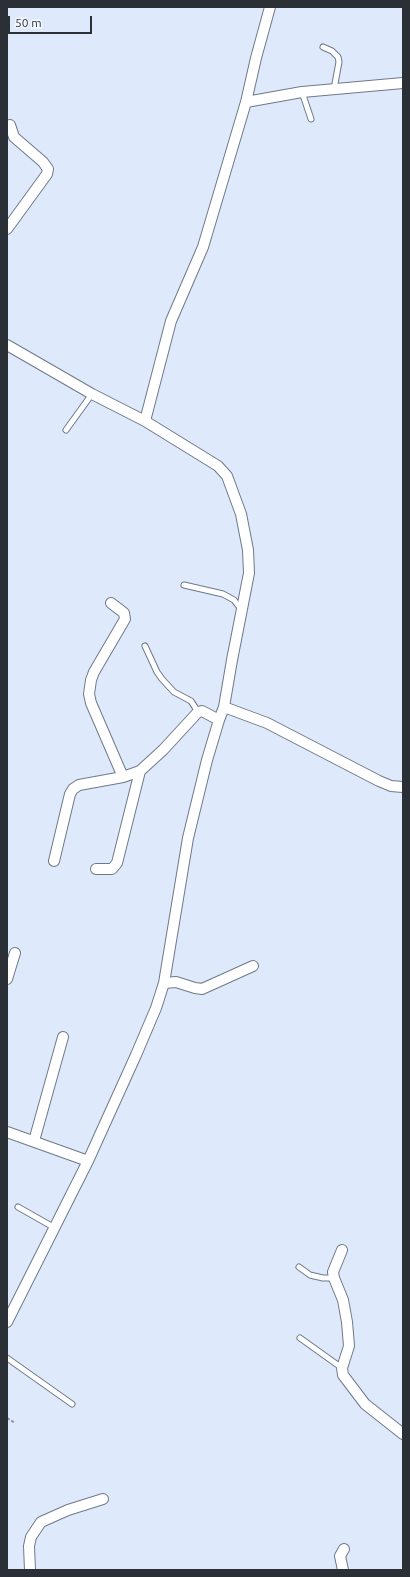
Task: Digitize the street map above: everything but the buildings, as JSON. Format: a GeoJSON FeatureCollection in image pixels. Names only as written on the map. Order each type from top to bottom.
{"type":"FeatureCollection","features":[{"type":"Feature","properties":{"kind":"street"},"geometry":{"type":"LineString","coordinates":[[145,421],[170,321],[203,247],[246,102],[270,7]]}},
{"type":"Feature","properties":{"kind":"street"},"geometry":{"type":"LineString","coordinates":[[246,102],[302,92],[403,83]]}},
{"type":"Feature","properties":{"kind":"street"},"geometry":{"type":"LineString","coordinates":[[7,230],[47,174],[48,169],[43,162],[14,137],[10,125]]}},
{"type":"Feature","properties":{"kind":"street"},"geometry":{"type":"LineString","coordinates":[[7,346],[92,394],[145,421],[218,466],[227,476],[241,514],[248,550],[249,573],[224,707],[207,760],[188,838],[164,983],[156,1008],[88,1161],[7,1322]]}},
{"type":"Feature","properties":{"kind":"street"},"geometry":{"type":"LineString","coordinates":[[111,603],[122,611],[125,619],[94,672],[89,694],[91,703],[123,777]]}},
{"type":"Feature","properties":{"kind":"street"},"geometry":{"type":"LineString","coordinates":[[224,707],[267,723],[379,781],[391,786],[403,787]]}},
{"type":"Feature","properties":{"kind":"street"},"geometry":{"type":"LineString","coordinates":[[54,861],[70,794],[73,789],[79,785],[123,777],[140,771],[163,750],[198,712],[202,711],[219,720]]}},
{"type":"Feature","properties":{"kind":"street"},"geometry":{"type":"LineString","coordinates":[[96,869],[112,870],[117,863],[140,771]]}},
{"type":"Feature","properties":{"kind":"street"},"geometry":{"type":"LineString","coordinates":[[7,978],[15,953]]}},
{"type":"Feature","properties":{"kind":"street"},"geometry":{"type":"LineString","coordinates":[[164,983],[176,982],[202,989],[253,966]]}},
{"type":"Feature","properties":{"kind":"street"},"geometry":{"type":"LineString","coordinates":[[34,1141],[63,1037]]}},
{"type":"Feature","properties":{"kind":"street"},"geometry":{"type":"LineString","coordinates":[[7,1132],[88,1161]]}},
{"type":"Feature","properties":{"kind":"street"},"geometry":{"type":"LineString","coordinates":[[342,1250],[333,1272],[343,1300],[349,1346],[342,1368],[343,1375],[366,1404],[401,1432],[403,1421]]}},
{"type":"Feature","properties":{"kind":"street"},"geometry":{"type":"LineString","coordinates":[[30,1570],[29,1546],[31,1538],[41,1522],[68,1510],[103,1500]]}},
{"type":"Feature","properties":{"kind":"street"},"geometry":{"type":"LineString","coordinates":[[343,1570],[340,1556],[344,1549]]}},
{"type":"Feature","properties":{"kind":"lane"},"geometry":{"type":"LineString","coordinates":[[324,47],[338,56],[339,62],[334,89]]}},
{"type":"Feature","properties":{"kind":"lane"},"geometry":{"type":"LineString","coordinates":[[302,92],[311,120]]}},
{"type":"Feature","properties":{"kind":"lane"},"geometry":{"type":"LineString","coordinates":[[66,430],[92,394]]}},
{"type":"Feature","properties":{"kind":"lane"},"geometry":{"type":"LineString","coordinates":[[184,585],[223,594],[234,600],[242,612]]}},
{"type":"Feature","properties":{"kind":"lane"},"geometry":{"type":"LineString","coordinates":[[145,646],[157,672],[162,679],[174,692],[191,702],[198,712]]}},
{"type":"Feature","properties":{"kind":"lane"},"geometry":{"type":"LineString","coordinates":[[18,1208],[55,1228]]}},
{"type":"Feature","properties":{"kind":"lane"},"geometry":{"type":"LineString","coordinates":[[299,1267],[310,1275],[322,1278],[334,1278]]}},
{"type":"Feature","properties":{"kind":"lane"},"geometry":{"type":"LineString","coordinates":[[300,1338],[342,1368]]}},
{"type":"Feature","properties":{"kind":"lane"},"geometry":{"type":"LineString","coordinates":[[7,1358],[72,1404]]}},
{"type":"Feature","properties":{"kind":"path"},"geometry":{"type":"LineString","coordinates":[[7,1418],[16,1423]]}}]}
